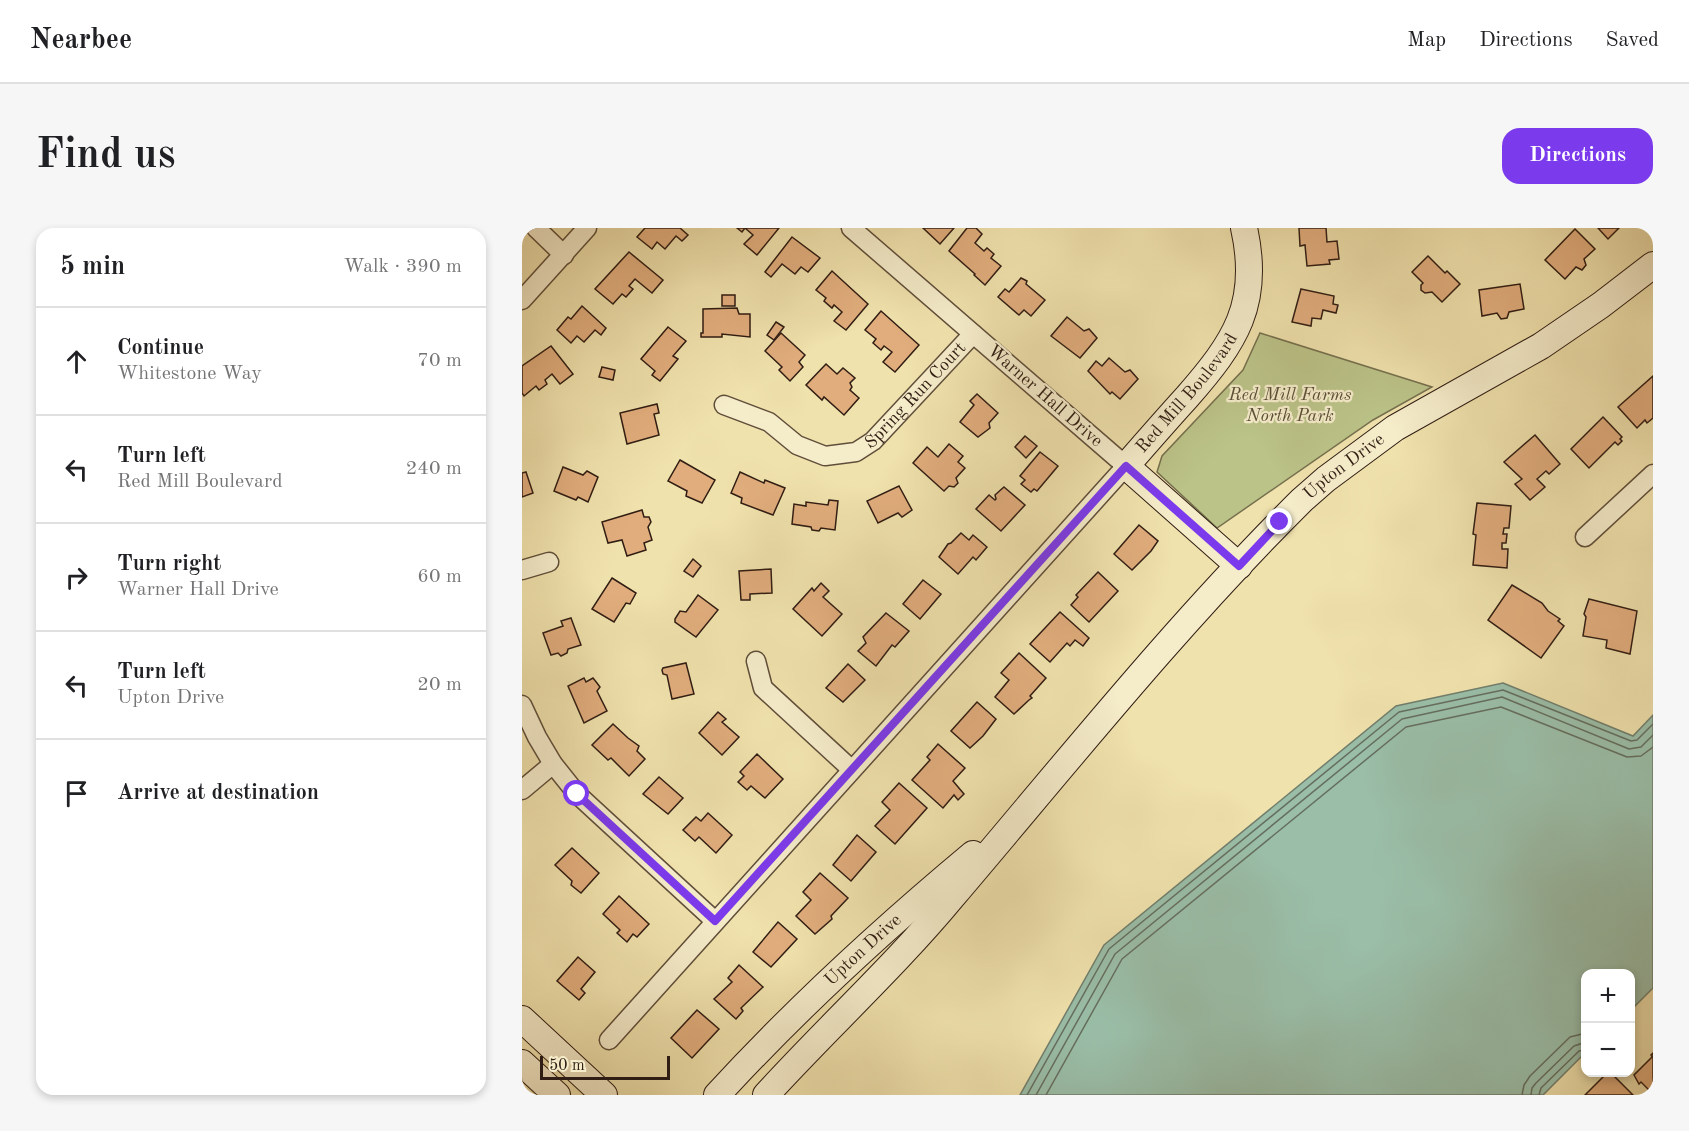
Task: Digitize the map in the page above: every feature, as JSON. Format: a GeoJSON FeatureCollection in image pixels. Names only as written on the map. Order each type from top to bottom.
{"type":"FeatureCollection","features":[{"type":"Feature","properties":{"kind":"main road","name":"Red Mill Boulevard"},"geometry":{"type":"LineString","coordinates":[[1126,466],[1216,363],[1240,322],[1247,298],[1250,272],[1244,228]]}},
{"type":"Feature","properties":{"kind":"main road","name":"Upton Drive"},"geometry":{"type":"LineString","coordinates":[[766,1095],[952,898],[1019,816],[1239,566],[1302,500],[1326,479],[1395,428],[1541,346],[1601,305],[1653,265]]}},
{"type":"Feature","properties":{"kind":"main road","name":"Warner Hall Drive"},"geometry":{"type":"LineString","coordinates":[[1126,466],[1239,566]]}},
{"type":"Feature","properties":{"kind":"main road","name":"Upton Drive"},"geometry":{"type":"LineString","coordinates":[[717,1095],[794,1015],[924,895],[1019,816]]}},
{"type":"Feature","properties":{"kind":"main road"},"geometry":{"type":"LineString","coordinates":[[522,1019],[604,1095]]}},
{"type":"Feature","properties":{"kind":"main road"},"geometry":{"type":"LineString","coordinates":[[522,1063],[557,1095]]}},
{"type":"Feature","properties":{"kind":"street"},"geometry":{"type":"LineString","coordinates":[[536,228],[564,255]]}},
{"type":"Feature","properties":{"kind":"street"},"geometry":{"type":"LineString","coordinates":[[522,300],[587,228]]}},
{"type":"Feature","properties":{"kind":"street","name":"Warner Hall Drive"},"geometry":{"type":"LineString","coordinates":[[851,228],[1126,466]]}},
{"type":"Feature","properties":{"kind":"street","name":"Spring Run Court"},"geometry":{"type":"LineString","coordinates":[[724,405],[769,422],[797,445],[825,456],[856,452],[873,441],[973,334]]}},
{"type":"Feature","properties":{"kind":"street","name":"Red Mill Boulevard"},"geometry":{"type":"LineString","coordinates":[[609,1040],[1126,466]]}},
{"type":"Feature","properties":{"kind":"street"},"geometry":{"type":"LineString","coordinates":[[1585,537],[1653,474]]}},
{"type":"Feature","properties":{"kind":"street"},"geometry":{"type":"LineString","coordinates":[[522,570],[549,562]]}},
{"type":"Feature","properties":{"kind":"street"},"geometry":{"type":"LineString","coordinates":[[756,661],[762,688],[851,769]]}},
{"type":"Feature","properties":{"kind":"street"},"geometry":{"type":"LineString","coordinates":[[522,705],[537,737],[577,794],[715,921]]}},
{"type":"Feature","properties":{"kind":"street"},"geometry":{"type":"LineString","coordinates":[[522,790],[554,764]]}},
{"type":"Feature","properties":{"kind":"green space","name":"Red Mill Farms North Park"},"geometry":{"type":"Polygon","coordinates":[[[1260,333],[1432,387],[1373,420],[1217,528],[1157,472],[1162,456],[1243,370],[1260,333]]]}},
{"type":"Feature","properties":{"kind":"water"},"geometry":{"type":"Polygon","coordinates":[[[1503,683],[1633,736],[1653,715],[1653,988],[1635,1006],[1635,969],[1581,969],[1581,1057],[1543,1095],[1020,1095],[1104,945],[1396,706],[1503,683]]]}},
{"type":"Feature","properties":{"kind":"building"},"geometry":{"type":"Polygon","coordinates":[[[645,228],[680,228],[688,235],[682,241],[676,236],[665,249],[657,242],[652,249],[637,237],[645,228]]]}},
{"type":"Feature","properties":{"kind":"building"},"geometry":{"type":"Polygon","coordinates":[[[745,228],[779,228],[757,255],[744,244],[753,235],[745,228]]]}},
{"type":"Feature","properties":{"kind":"building"},"geometry":{"type":"Polygon","coordinates":[[[923,228],[954,228],[940,244],[923,228]]]}},
{"type":"Feature","properties":{"kind":"building"},"geometry":{"type":"Polygon","coordinates":[[[967,228],[976,228],[982,234],[975,243],[984,251],[987,248],[994,254],[991,258],[1001,266],[985,285],[949,251],[967,228]]]}},
{"type":"Feature","properties":{"kind":"building"},"geometry":{"type":"Polygon","coordinates":[[[1299,228],[1326,228],[1327,242],[1337,241],[1339,259],[1329,260],[1330,264],[1307,266],[1305,245],[1300,246],[1299,228]]]}},
{"type":"Feature","properties":{"kind":"building"},"geometry":{"type":"Polygon","coordinates":[[[1598,228],[1619,228],[1608,239],[1598,228]]]}},
{"type":"Feature","properties":{"kind":"building"},"geometry":{"type":"Polygon","coordinates":[[[1575,229],[1595,249],[1584,259],[1586,265],[1582,270],[1576,267],[1565,279],[1545,260],[1575,229]]]}},
{"type":"Feature","properties":{"kind":"building"},"geometry":{"type":"Polygon","coordinates":[[[792,237],[820,258],[808,272],[801,267],[795,274],[782,264],[771,277],[765,272],[792,237]]]}},
{"type":"Feature","properties":{"kind":"building"},"geometry":{"type":"Polygon","coordinates":[[[629,252],[663,280],[652,293],[635,279],[629,286],[633,289],[626,297],[622,294],[613,304],[595,289],[629,252]]]}},
{"type":"Feature","properties":{"kind":"building"},"geometry":{"type":"Polygon","coordinates":[[[1428,256],[1460,284],[1442,302],[1432,292],[1425,293],[1421,290],[1423,283],[1412,272],[1428,256]]]}},
{"type":"Feature","properties":{"kind":"building"},"geometry":{"type":"Polygon","coordinates":[[[832,271],[868,304],[846,330],[834,321],[842,312],[834,305],[832,308],[824,301],[826,298],[816,290],[832,271]]]}},
{"type":"Feature","properties":{"kind":"building"},"geometry":{"type":"Polygon","coordinates":[[[1021,278],[1027,281],[1026,284],[1045,300],[1031,316],[1024,310],[1019,315],[998,297],[1005,289],[1009,292],[1021,278]]]}},
{"type":"Feature","properties":{"kind":"building"},"geometry":{"type":"Polygon","coordinates":[[[1520,284],[1524,309],[1509,312],[1507,318],[1501,319],[1497,313],[1482,316],[1479,290],[1520,284]]]}},
{"type":"Feature","properties":{"kind":"building"},"geometry":{"type":"Polygon","coordinates":[[[1301,289],[1334,296],[1333,304],[1338,305],[1336,313],[1323,310],[1321,319],[1312,318],[1311,326],[1292,322],[1301,289]]]}},
{"type":"Feature","properties":{"kind":"building"},"geometry":{"type":"Polygon","coordinates":[[[722,295],[735,295],[735,306],[722,306],[722,295]]]}},
{"type":"Feature","properties":{"kind":"building"},"geometry":{"type":"Polygon","coordinates":[[[582,306],[606,328],[601,335],[595,330],[584,342],[577,336],[571,343],[557,330],[582,306]]]}},
{"type":"Feature","properties":{"kind":"building"},"geometry":{"type":"Polygon","coordinates":[[[737,308],[739,314],[750,314],[750,337],[722,334],[722,337],[701,337],[703,309],[737,308]]]}},
{"type":"Feature","properties":{"kind":"building"},"geometry":{"type":"Polygon","coordinates":[[[881,311],[919,345],[895,372],[883,362],[892,352],[884,346],[881,350],[873,343],[876,339],[865,330],[881,311]]]}},
{"type":"Feature","properties":{"kind":"building"},"geometry":{"type":"Polygon","coordinates":[[[1067,317],[1084,331],[1089,329],[1097,338],[1080,358],[1051,336],[1067,317]]]}},
{"type":"Feature","properties":{"kind":"building"},"geometry":{"type":"Polygon","coordinates":[[[776,322],[784,327],[774,340],[767,335],[776,322]]]}},
{"type":"Feature","properties":{"kind":"building"},"geometry":{"type":"Polygon","coordinates":[[[668,327],[686,341],[673,356],[678,359],[660,381],[652,375],[655,371],[641,359],[668,327]]]}},
{"type":"Feature","properties":{"kind":"building"},"geometry":{"type":"Polygon","coordinates":[[[781,333],[805,355],[799,362],[803,367],[790,381],[779,370],[782,367],[765,351],[781,333]]]}},
{"type":"Feature","properties":{"kind":"building"},"geometry":{"type":"Polygon","coordinates":[[[551,346],[573,374],[560,384],[552,374],[545,380],[547,384],[539,390],[536,386],[524,396],[522,366],[551,346]]]}},
{"type":"Feature","properties":{"kind":"building"},"geometry":{"type":"Polygon","coordinates":[[[1109,358],[1125,372],[1130,370],[1138,379],[1120,399],[1112,392],[1110,394],[1088,371],[1096,361],[1102,366],[1109,358]]]}},
{"type":"Feature","properties":{"kind":"building"},"geometry":{"type":"Polygon","coordinates":[[[826,364],[837,374],[843,368],[855,378],[850,383],[852,387],[850,390],[859,398],[844,415],[824,397],[822,400],[806,385],[826,364]]]}},
{"type":"Feature","properties":{"kind":"building"},"geometry":{"type":"Polygon","coordinates":[[[602,367],[615,370],[613,380],[599,377],[602,367]]]}},
{"type":"Feature","properties":{"kind":"building"},"geometry":{"type":"Polygon","coordinates":[[[1653,376],[1653,418],[1647,423],[1645,420],[1637,428],[1618,407],[1653,376]]]}},
{"type":"Feature","properties":{"kind":"building"},"geometry":{"type":"Polygon","coordinates":[[[977,394],[998,413],[989,423],[990,428],[978,437],[960,422],[974,405],[970,401],[977,394]]]}},
{"type":"Feature","properties":{"kind":"building"},"geometry":{"type":"Polygon","coordinates":[[[657,404],[659,413],[654,414],[659,435],[627,444],[620,413],[657,404]]]}},
{"type":"Feature","properties":{"kind":"building"},"geometry":{"type":"Polygon","coordinates":[[[1603,417],[1622,437],[1620,439],[1622,441],[1618,445],[1615,442],[1589,468],[1571,449],[1603,417]]]}},
{"type":"Feature","properties":{"kind":"building"},"geometry":{"type":"Polygon","coordinates":[[[1535,435],[1560,464],[1549,474],[1546,471],[1537,479],[1545,487],[1530,500],[1515,484],[1522,479],[1504,462],[1535,435]]]}},
{"type":"Feature","properties":{"kind":"building"},"geometry":{"type":"Polygon","coordinates":[[[1025,436],[1037,446],[1026,458],[1015,447],[1025,436]]]}},
{"type":"Feature","properties":{"kind":"building"},"geometry":{"type":"Polygon","coordinates":[[[949,444],[963,456],[958,462],[965,468],[956,478],[958,483],[954,487],[949,486],[944,491],[913,463],[927,447],[938,457],[949,444]]]}},
{"type":"Feature","properties":{"kind":"building"},"geometry":{"type":"Polygon","coordinates":[[[1040,452],[1058,466],[1037,491],[1034,489],[1031,492],[1021,484],[1025,480],[1020,476],[1040,452]]]}},
{"type":"Feature","properties":{"kind":"building"},"geometry":{"type":"Polygon","coordinates":[[[680,460],[715,480],[702,503],[686,496],[687,491],[668,481],[680,460]]]}},
{"type":"Feature","properties":{"kind":"building"},"geometry":{"type":"Polygon","coordinates":[[[563,467],[583,475],[587,471],[598,477],[588,502],[554,491],[563,467]]]}},
{"type":"Feature","properties":{"kind":"building"},"geometry":{"type":"Polygon","coordinates":[[[526,472],[533,493],[522,497],[522,473],[526,472]]]}},
{"type":"Feature","properties":{"kind":"building"},"geometry":{"type":"Polygon","coordinates":[[[740,472],[764,483],[765,480],[785,488],[773,515],[741,503],[742,498],[731,493],[740,472]]]}},
{"type":"Feature","properties":{"kind":"building"},"geometry":{"type":"Polygon","coordinates":[[[899,486],[912,510],[902,517],[898,513],[878,523],[867,501],[899,486]]]}},
{"type":"Feature","properties":{"kind":"building"},"geometry":{"type":"Polygon","coordinates":[[[1004,487],[1025,505],[1001,531],[976,509],[989,495],[995,500],[995,495],[1004,487]]]}},
{"type":"Feature","properties":{"kind":"building"},"geometry":{"type":"Polygon","coordinates":[[[829,500],[838,501],[835,530],[821,528],[819,531],[812,530],[811,527],[792,524],[794,504],[806,506],[806,502],[828,505],[829,500]]]}},
{"type":"Feature","properties":{"kind":"building"},"geometry":{"type":"Polygon","coordinates":[[[1477,503],[1511,506],[1509,528],[1504,528],[1503,534],[1507,534],[1506,543],[1502,543],[1502,549],[1508,549],[1507,568],[1473,565],[1476,535],[1473,534],[1477,503]]]}},
{"type":"Feature","properties":{"kind":"building"},"geometry":{"type":"Polygon","coordinates":[[[642,510],[644,517],[649,517],[651,522],[648,527],[652,540],[644,543],[646,550],[627,556],[622,540],[608,543],[602,522],[642,510]]]}},
{"type":"Feature","properties":{"kind":"building"},"geometry":{"type":"Polygon","coordinates":[[[1139,525],[1158,541],[1132,570],[1114,554],[1139,525]]]}},
{"type":"Feature","properties":{"kind":"building"},"geometry":{"type":"Polygon","coordinates":[[[961,533],[969,540],[973,535],[987,547],[976,560],[973,557],[958,574],[939,557],[948,544],[961,533]]]}},
{"type":"Feature","properties":{"kind":"building"},"geometry":{"type":"Polygon","coordinates":[[[693,559],[701,566],[693,577],[684,571],[693,559]]]}},
{"type":"Feature","properties":{"kind":"building"},"geometry":{"type":"Polygon","coordinates":[[[771,569],[772,593],[750,594],[750,600],[741,600],[739,571],[771,569]]]}},
{"type":"Feature","properties":{"kind":"building"},"geometry":{"type":"Polygon","coordinates":[[[1098,572],[1118,591],[1089,622],[1071,605],[1078,597],[1076,595],[1098,572]]]}},
{"type":"Feature","properties":{"kind":"building"},"geometry":{"type":"Polygon","coordinates":[[[612,578],[636,593],[630,604],[626,603],[614,622],[592,609],[612,578]]]}},
{"type":"Feature","properties":{"kind":"building"},"geometry":{"type":"Polygon","coordinates":[[[923,580],[941,594],[920,619],[903,604],[923,580]]]}},
{"type":"Feature","properties":{"kind":"building"},"geometry":{"type":"Polygon","coordinates":[[[821,583],[829,591],[823,597],[842,614],[822,636],[793,609],[812,588],[814,591],[821,583]]]}},
{"type":"Feature","properties":{"kind":"building"},"geometry":{"type":"Polygon","coordinates":[[[1512,585],[1542,603],[1548,611],[1560,619],[1558,621],[1564,626],[1541,658],[1488,620],[1512,585]]]}},
{"type":"Feature","properties":{"kind":"building"},"geometry":{"type":"Polygon","coordinates":[[[698,595],[718,610],[696,637],[675,622],[675,619],[680,611],[686,612],[698,595]]]}},
{"type":"Feature","properties":{"kind":"building"},"geometry":{"type":"Polygon","coordinates":[[[1589,599],[1637,611],[1630,654],[1606,648],[1607,640],[1583,636],[1586,617],[1584,614],[1589,599]]]}},
{"type":"Feature","properties":{"kind":"building"},"geometry":{"type":"Polygon","coordinates":[[[1060,612],[1089,638],[1083,646],[1075,640],[1070,646],[1067,643],[1050,662],[1030,644],[1060,612]]]}},
{"type":"Feature","properties":{"kind":"building"},"geometry":{"type":"Polygon","coordinates":[[[886,613],[909,631],[895,647],[892,645],[876,666],[858,651],[866,643],[863,637],[886,613]]]}},
{"type":"Feature","properties":{"kind":"building"},"geometry":{"type":"Polygon","coordinates":[[[571,618],[581,645],[568,649],[567,653],[561,656],[558,653],[551,655],[543,633],[563,626],[561,621],[571,618]]]}},
{"type":"Feature","properties":{"kind":"building"},"geometry":{"type":"Polygon","coordinates":[[[1019,653],[1046,678],[1030,696],[1032,698],[1014,714],[995,697],[1009,680],[1001,673],[1019,653]]]}},
{"type":"Feature","properties":{"kind":"building"},"geometry":{"type":"Polygon","coordinates":[[[686,663],[694,694],[672,699],[667,675],[663,674],[662,670],[686,663]]]}},
{"type":"Feature","properties":{"kind":"building"},"geometry":{"type":"Polygon","coordinates":[[[848,664],[865,680],[843,702],[826,688],[848,664]]]}},
{"type":"Feature","properties":{"kind":"building"},"geometry":{"type":"Polygon","coordinates":[[[584,678],[586,682],[593,678],[600,687],[597,691],[607,711],[584,723],[568,686],[584,678]]]}},
{"type":"Feature","properties":{"kind":"building"},"geometry":{"type":"Polygon","coordinates":[[[977,702],[996,719],[970,748],[951,731],[977,702]]]}},
{"type":"Feature","properties":{"kind":"building"},"geometry":{"type":"Polygon","coordinates":[[[718,712],[726,719],[722,722],[739,737],[722,755],[699,733],[718,712]]]}},
{"type":"Feature","properties":{"kind":"building"},"geometry":{"type":"Polygon","coordinates":[[[613,724],[639,746],[637,751],[645,759],[629,776],[611,758],[608,760],[592,745],[613,724]]]}},
{"type":"Feature","properties":{"kind":"building"},"geometry":{"type":"Polygon","coordinates":[[[938,744],[965,768],[953,781],[964,794],[958,800],[954,795],[943,808],[912,780],[930,760],[927,757],[938,744]]]}},
{"type":"Feature","properties":{"kind":"building"},"geometry":{"type":"Polygon","coordinates":[[[757,754],[783,779],[765,798],[751,786],[747,790],[738,782],[744,776],[740,772],[757,754]]]}},
{"type":"Feature","properties":{"kind":"building"},"geometry":{"type":"Polygon","coordinates":[[[659,777],[683,798],[668,814],[643,794],[659,777]]]}},
{"type":"Feature","properties":{"kind":"building"},"geometry":{"type":"Polygon","coordinates":[[[899,783],[927,808],[895,844],[875,826],[890,810],[882,802],[899,783]]]}},
{"type":"Feature","properties":{"kind":"building"},"geometry":{"type":"Polygon","coordinates":[[[708,813],[732,835],[716,853],[699,837],[695,841],[683,830],[696,817],[701,821],[708,813]]]}},
{"type":"Feature","properties":{"kind":"building"},"geometry":{"type":"Polygon","coordinates":[[[857,835],[876,852],[851,881],[833,865],[857,835]]]}},
{"type":"Feature","properties":{"kind":"building"},"geometry":{"type":"Polygon","coordinates":[[[572,848],[599,873],[581,893],[571,885],[572,881],[555,865],[572,848]]]}},
{"type":"Feature","properties":{"kind":"building"},"geometry":{"type":"Polygon","coordinates":[[[820,873],[848,898],[831,916],[832,919],[815,934],[796,916],[811,900],[803,892],[820,873]]]}},
{"type":"Feature","properties":{"kind":"building"},"geometry":{"type":"Polygon","coordinates":[[[619,896],[649,924],[637,937],[633,934],[627,942],[617,933],[620,930],[603,914],[619,896]]]}},
{"type":"Feature","properties":{"kind":"building"},"geometry":{"type":"Polygon","coordinates":[[[778,922],[797,939],[771,967],[753,952],[778,922]]]}},
{"type":"Feature","properties":{"kind":"building"},"geometry":{"type":"Polygon","coordinates":[[[578,957],[595,972],[581,989],[585,993],[579,1000],[557,981],[578,957]]]}},
{"type":"Feature","properties":{"kind":"building"},"geometry":{"type":"Polygon","coordinates":[[[739,965],[763,987],[741,1008],[743,1011],[736,1019],[714,999],[732,982],[728,978],[739,965]]]}},
{"type":"Feature","properties":{"kind":"building"},"geometry":{"type":"Polygon","coordinates":[[[697,1010],[719,1029],[692,1058],[671,1038],[697,1010]]]}},
{"type":"Feature","properties":{"kind":"building"},"geometry":{"type":"Polygon","coordinates":[[[1653,1053],[1653,1094],[1641,1082],[1639,1084],[1635,1077],[1635,1074],[1652,1057],[1653,1053]]]}},
{"type":"Feature","properties":{"kind":"building"},"geometry":{"type":"Polygon","coordinates":[[[1603,1077],[1615,1077],[1633,1095],[1585,1095],[1603,1077]]]}},
{"type":"Feature","properties":{"kind":"route"},"geometry":{"type":"LineString","coordinates":[[577,794],[715,921],[1126,466],[1239,566],[1280,522]]}}]}
